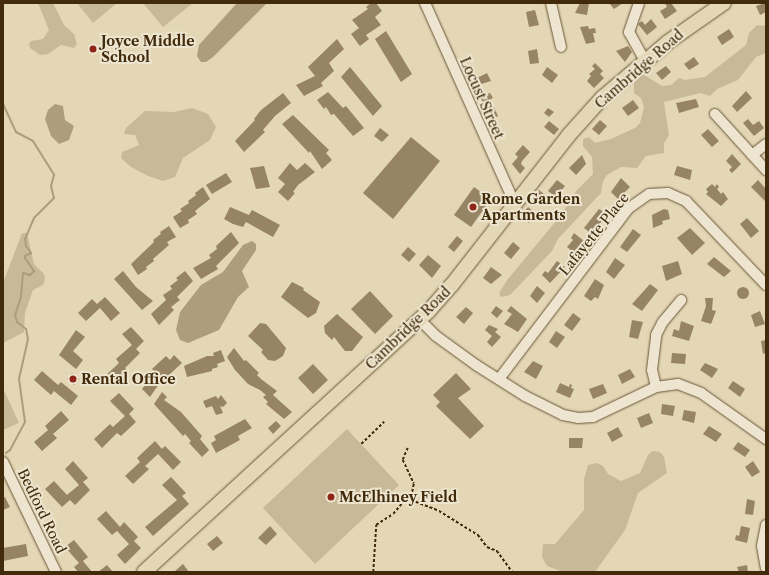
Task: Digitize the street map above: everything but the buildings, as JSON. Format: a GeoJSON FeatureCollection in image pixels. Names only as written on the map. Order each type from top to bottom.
{"type":"FeatureCollection","features":[{"type":"Feature","properties":{"kind":"highway","name":"Cambridge Road"},"geometry":{"type":"LineString","coordinates":[[144,572],[420,319],[451,286],[589,112],[645,61],[724,3]]}},
{"type":"Feature","properties":{"kind":"street","name":"Locust Street"},"geometry":{"type":"LineString","coordinates":[[425,3],[515,204]]}},
{"type":"Feature","properties":{"kind":"street"},"geometry":{"type":"LineString","coordinates":[[551,3],[561,47]]}},
{"type":"Feature","properties":{"kind":"street"},"geometry":{"type":"LineString","coordinates":[[639,3],[629,32],[645,61]]}},
{"type":"Feature","properties":{"kind":"street"},"geometry":{"type":"LineString","coordinates":[[715,114],[766,170]]}},
{"type":"Feature","properties":{"kind":"street"},"geometry":{"type":"LineString","coordinates":[[752,155],[766,144]]}},
{"type":"Feature","properties":{"kind":"street","name":"Lafayette Place"},"geometry":{"type":"LineString","coordinates":[[499,379],[629,208],[649,194],[668,193],[686,201],[766,285]]}},
{"type":"Feature","properties":{"kind":"street"},"geometry":{"type":"LineString","coordinates":[[656,387],[652,370],[656,335],[662,323],[680,300]]}},
{"type":"Feature","properties":{"kind":"street"},"geometry":{"type":"LineString","coordinates":[[420,319],[436,336],[499,379],[556,412],[578,418],[600,415],[656,387],[674,384],[694,389],[766,439]]}},
{"type":"Feature","properties":{"kind":"street","name":"Bedford Road"},"geometry":{"type":"LineString","coordinates":[[3,462],[56,572]]}},
{"type":"Feature","properties":{"kind":"street"},"geometry":{"type":"LineString","coordinates":[[766,525],[762,546],[766,568]]}},
{"type":"Feature","properties":{"kind":"path"},"geometry":{"type":"LineString","coordinates":[[361,444],[384,422]]}},
{"type":"Feature","properties":{"kind":"path"},"geometry":{"type":"LineString","coordinates":[[408,448],[403,460],[414,484],[411,500]]}},
{"type":"Feature","properties":{"kind":"path"},"geometry":{"type":"LineString","coordinates":[[374,572],[376,524],[393,514],[403,502],[411,500],[439,511],[478,535],[487,547],[497,551],[512,572]]}},
{"type":"Feature","properties":{"kind":"shaded area"},"geometry":{"type":"Polygon","coordinates":[[[38,3],[53,3],[64,25],[74,34],[77,44],[74,48],[61,45],[48,54],[40,55],[30,48],[29,44],[31,41],[43,39],[49,30],[38,3]]]}},
{"type":"Feature","properties":{"kind":"shaded area"},"geometry":{"type":"Polygon","coordinates":[[[77,3],[117,3],[93,23],[77,3]]]}},
{"type":"Feature","properties":{"kind":"shaded area"},"geometry":{"type":"Polygon","coordinates":[[[143,3],[193,3],[163,27],[143,3]]]}},
{"type":"Feature","properties":{"kind":"shaded area"},"geometry":{"type":"Polygon","coordinates":[[[237,3],[267,3],[213,57],[206,62],[201,62],[197,56],[199,45],[237,3]]]}},
{"type":"Feature","properties":{"kind":"shaded area"},"geometry":{"type":"Polygon","coordinates":[[[757,25],[766,26],[766,53],[756,57],[738,80],[717,89],[710,96],[700,93],[664,102],[669,135],[664,143],[664,153],[646,156],[637,168],[621,167],[607,175],[603,181],[601,193],[558,239],[552,251],[510,295],[501,297],[499,293],[508,279],[561,215],[577,190],[593,174],[592,157],[583,146],[583,139],[589,137],[595,143],[611,139],[635,128],[640,123],[644,107],[641,98],[634,93],[634,79],[641,73],[662,86],[671,85],[679,78],[685,80],[705,77],[746,45],[749,33],[757,25]]]}},
{"type":"Feature","properties":{"kind":"shaded area"},"geometry":{"type":"Polygon","coordinates":[[[55,104],[63,106],[65,120],[74,126],[69,140],[59,144],[51,136],[45,119],[48,110],[55,104]]]}},
{"type":"Feature","properties":{"kind":"shaded area"},"geometry":{"type":"Polygon","coordinates":[[[192,108],[208,114],[216,127],[210,140],[183,158],[175,177],[163,181],[148,176],[131,167],[121,158],[122,152],[139,145],[135,135],[124,134],[126,128],[145,111],[174,112],[192,108]]]}},
{"type":"Feature","properties":{"kind":"shaded area"},"geometry":{"type":"Polygon","coordinates":[[[22,233],[27,233],[34,264],[44,274],[45,279],[43,285],[33,290],[25,313],[24,332],[3,343],[3,283],[22,233]]]}},
{"type":"Feature","properties":{"kind":"shaded area"},"geometry":{"type":"Polygon","coordinates":[[[252,241],[256,244],[256,250],[242,271],[249,287],[238,297],[219,330],[188,343],[180,340],[176,330],[180,312],[201,285],[223,272],[243,245],[252,241]]]}},
{"type":"Feature","properties":{"kind":"shaded area"},"geometry":{"type":"Polygon","coordinates":[[[3,388],[19,423],[3,430],[3,388]]]}},
{"type":"Feature","properties":{"kind":"shaded area","name":"McElhiney Field"},"geometry":{"type":"Polygon","coordinates":[[[347,429],[399,485],[315,564],[263,508],[347,429]]]}},
{"type":"Feature","properties":{"kind":"shaded area"},"geometry":{"type":"Polygon","coordinates":[[[652,451],[660,452],[664,457],[667,473],[638,493],[625,530],[595,572],[563,572],[547,566],[542,557],[543,544],[555,544],[584,510],[584,479],[588,465],[597,463],[603,466],[608,474],[621,481],[640,473],[648,455],[652,451]]]}},
{"type":"Feature","properties":{"kind":"waterway"},"geometry":{"type":"LineString","coordinates":[[3,104],[16,132],[33,141],[54,175],[51,186],[54,198],[34,218],[25,239],[26,246],[31,253],[25,256],[25,258],[34,271],[30,275],[23,273],[21,297],[15,315],[17,322],[26,329],[28,339],[19,379],[25,422],[10,450],[6,453]]}},
{"type":"Feature","properties":{"kind":"place","name":"Joyce Middle School"},"geometry":{"type":"Point","coordinates":[93,49]}},
{"type":"Feature","properties":{"kind":"place","name":"Rome Garden Apartments"},"geometry":{"type":"Point","coordinates":[473,207]}},
{"type":"Feature","properties":{"kind":"place","name":"Rental Office"},"geometry":{"type":"Point","coordinates":[73,379]}},
{"type":"Feature","properties":{"kind":"place","name":"McElhiney Field"},"geometry":{"type":"Point","coordinates":[331,497]}}]}
